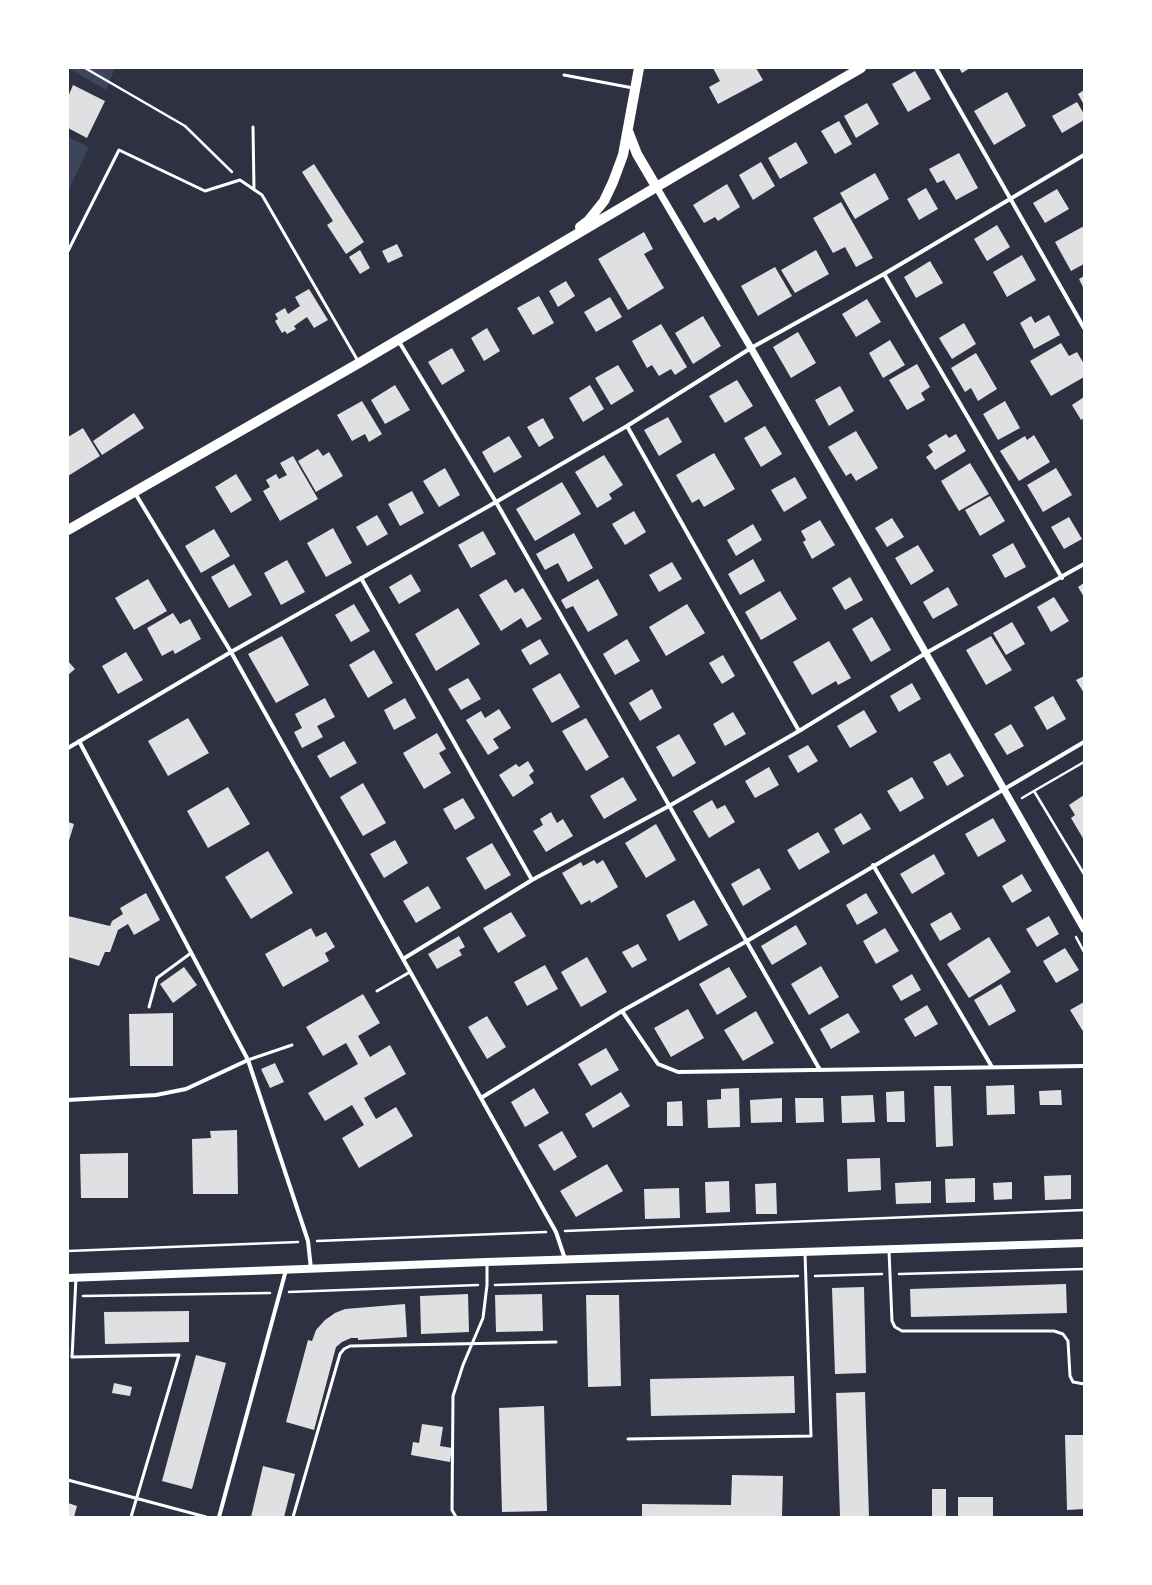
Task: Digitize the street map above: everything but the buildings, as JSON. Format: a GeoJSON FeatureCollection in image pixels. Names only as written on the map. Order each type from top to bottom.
{"type":"FeatureCollection","features":[{"type":"Feature","properties":{"kind":"main road"},"geometry":{"type":"LineString","coordinates":[[560,244],[588,221],[604,201],[614,182],[623,155],[639,68]]}},
{"type":"Feature","properties":{"kind":"main road"},"geometry":{"type":"LineString","coordinates":[[68,530],[359,363],[861,68]]}},
{"type":"Feature","properties":{"kind":"main road"},"geometry":{"type":"LineString","coordinates":[[628,131],[637,154],[657,188]]}},
{"type":"Feature","properties":{"kind":"main road"},"geometry":{"type":"LineString","coordinates":[[72,1278],[565,1259],[1084,1243]]}},
{"type":"Feature","properties":{"kind":"street"},"geometry":{"type":"LineString","coordinates":[[936,68],[1084,328]]}},
{"type":"Feature","properties":{"kind":"street"},"geometry":{"type":"LineString","coordinates":[[68,748],[231,652],[496,502],[626,426],[751,348],[884,274],[1084,155]]}},
{"type":"Feature","properties":{"kind":"street"},"geometry":{"type":"LineString","coordinates":[[657,188],[751,348],[1084,929]]}},
{"type":"Feature","properties":{"kind":"street"},"geometry":{"type":"LineString","coordinates":[[884,274],[1062,578]]}},
{"type":"Feature","properties":{"kind":"street"},"geometry":{"type":"LineString","coordinates":[[398,340],[496,502],[820,1070]]}},
{"type":"Feature","properties":{"kind":"street"},"geometry":{"type":"LineString","coordinates":[[626,426],[799,731]]}},
{"type":"Feature","properties":{"kind":"street"},"geometry":{"type":"LineString","coordinates":[[135,491],[231,652],[481,1098],[556,1232],[565,1259]]}},
{"type":"Feature","properties":{"kind":"street"},"geometry":{"type":"LineString","coordinates":[[403,959],[532,880],[669,806],[799,731],[926,653],[1062,578],[1084,564]]}},
{"type":"Feature","properties":{"kind":"street"},"geometry":{"type":"LineString","coordinates":[[361,578],[532,880]]}},
{"type":"Feature","properties":{"kind":"street"},"geometry":{"type":"LineString","coordinates":[[79,741],[248,1060],[308,1241],[310,1269]]}},
{"type":"Feature","properties":{"kind":"street"},"geometry":{"type":"LineString","coordinates":[[481,1098],[622,1011],[747,941],[1084,742]]}},
{"type":"Feature","properties":{"kind":"street"},"geometry":{"type":"LineString","coordinates":[[873,866],[992,1067]]}},
{"type":"Feature","properties":{"kind":"street"},"geometry":{"type":"LineString","coordinates":[[622,1011],[658,1064],[678,1072],[1084,1066]]}},
{"type":"Feature","properties":{"kind":"street"},"geometry":{"type":"LineString","coordinates":[[68,1100],[156,1095],[186,1089],[248,1060]]}},
{"type":"Feature","properties":{"kind":"street"},"geometry":{"type":"LineString","coordinates":[[219,1517],[286,1269]]}},
{"type":"Feature","properties":{"kind":"lane"},"geometry":{"type":"LineString","coordinates":[[564,75],[635,89]]}},
{"type":"Feature","properties":{"kind":"lane"},"geometry":{"type":"LineString","coordinates":[[253,127],[254,190]]}},
{"type":"Feature","properties":{"kind":"lane"},"geometry":{"type":"LineString","coordinates":[[68,251],[119,150],[205,190],[240,180],[262,196],[359,363]]}},
{"type":"Feature","properties":{"kind":"lane"},"geometry":{"type":"LineString","coordinates":[[149,1007],[157,978],[191,954]]}},
{"type":"Feature","properties":{"kind":"lane"},"geometry":{"type":"LineString","coordinates":[[377,991],[410,972]]}},
{"type":"Feature","properties":{"kind":"lane"},"geometry":{"type":"LineString","coordinates":[[248,1060],[292,1045]]}},
{"type":"Feature","properties":{"kind":"lane"},"geometry":{"type":"LineString","coordinates":[[889,1249],[892,1321],[895,1327],[902,1331],[1054,1331],[1063,1334],[1068,1341],[1070,1376],[1073,1382],[1084,1384]]}},
{"type":"Feature","properties":{"kind":"lane"},"geometry":{"type":"LineString","coordinates":[[628,1439],[811,1436],[805,1252]]}},
{"type":"Feature","properties":{"kind":"lane"},"geometry":{"type":"LineString","coordinates":[[456,1517],[452,1510],[453,1396],[483,1318],[487,1285],[486,1262]]}},
{"type":"Feature","properties":{"kind":"lane"},"geometry":{"type":"LineString","coordinates":[[72,1278],[75,1296],[70,1357],[179,1355],[131,1517]]}},
{"type":"Feature","properties":{"kind":"lane"},"geometry":{"type":"LineString","coordinates":[[293,1517],[340,1354],[344,1349],[350,1346],[556,1342]]}},
{"type":"Feature","properties":{"kind":"lane"},"geometry":{"type":"LineString","coordinates":[[68,1480],[206,1517]]}},
{"type":"Feature","properties":{"kind":"path"},"geometry":{"type":"LineString","coordinates":[[85,68],[185,126],[240,180]]}},
{"type":"Feature","properties":{"kind":"path"},"geometry":{"type":"LineString","coordinates":[[1084,762],[1034,791],[1084,874]]}},
{"type":"Feature","properties":{"kind":"path"},"geometry":{"type":"LineString","coordinates":[[68,1251],[1084,1210]]}},
{"type":"Feature","properties":{"kind":"path"},"geometry":{"type":"LineString","coordinates":[[75,1296],[279,1292],[1084,1269]]}},
{"type":"Feature","properties":{"kind":"shaded area"},"geometry":{"type":"Polygon","coordinates":[[[68,68],[115,68],[106,90],[68,68]]]}},
{"type":"Feature","properties":{"kind":"shaded area"},"geometry":{"type":"Polygon","coordinates":[[[68,137],[89,147],[68,191],[68,137]]]}}]}
